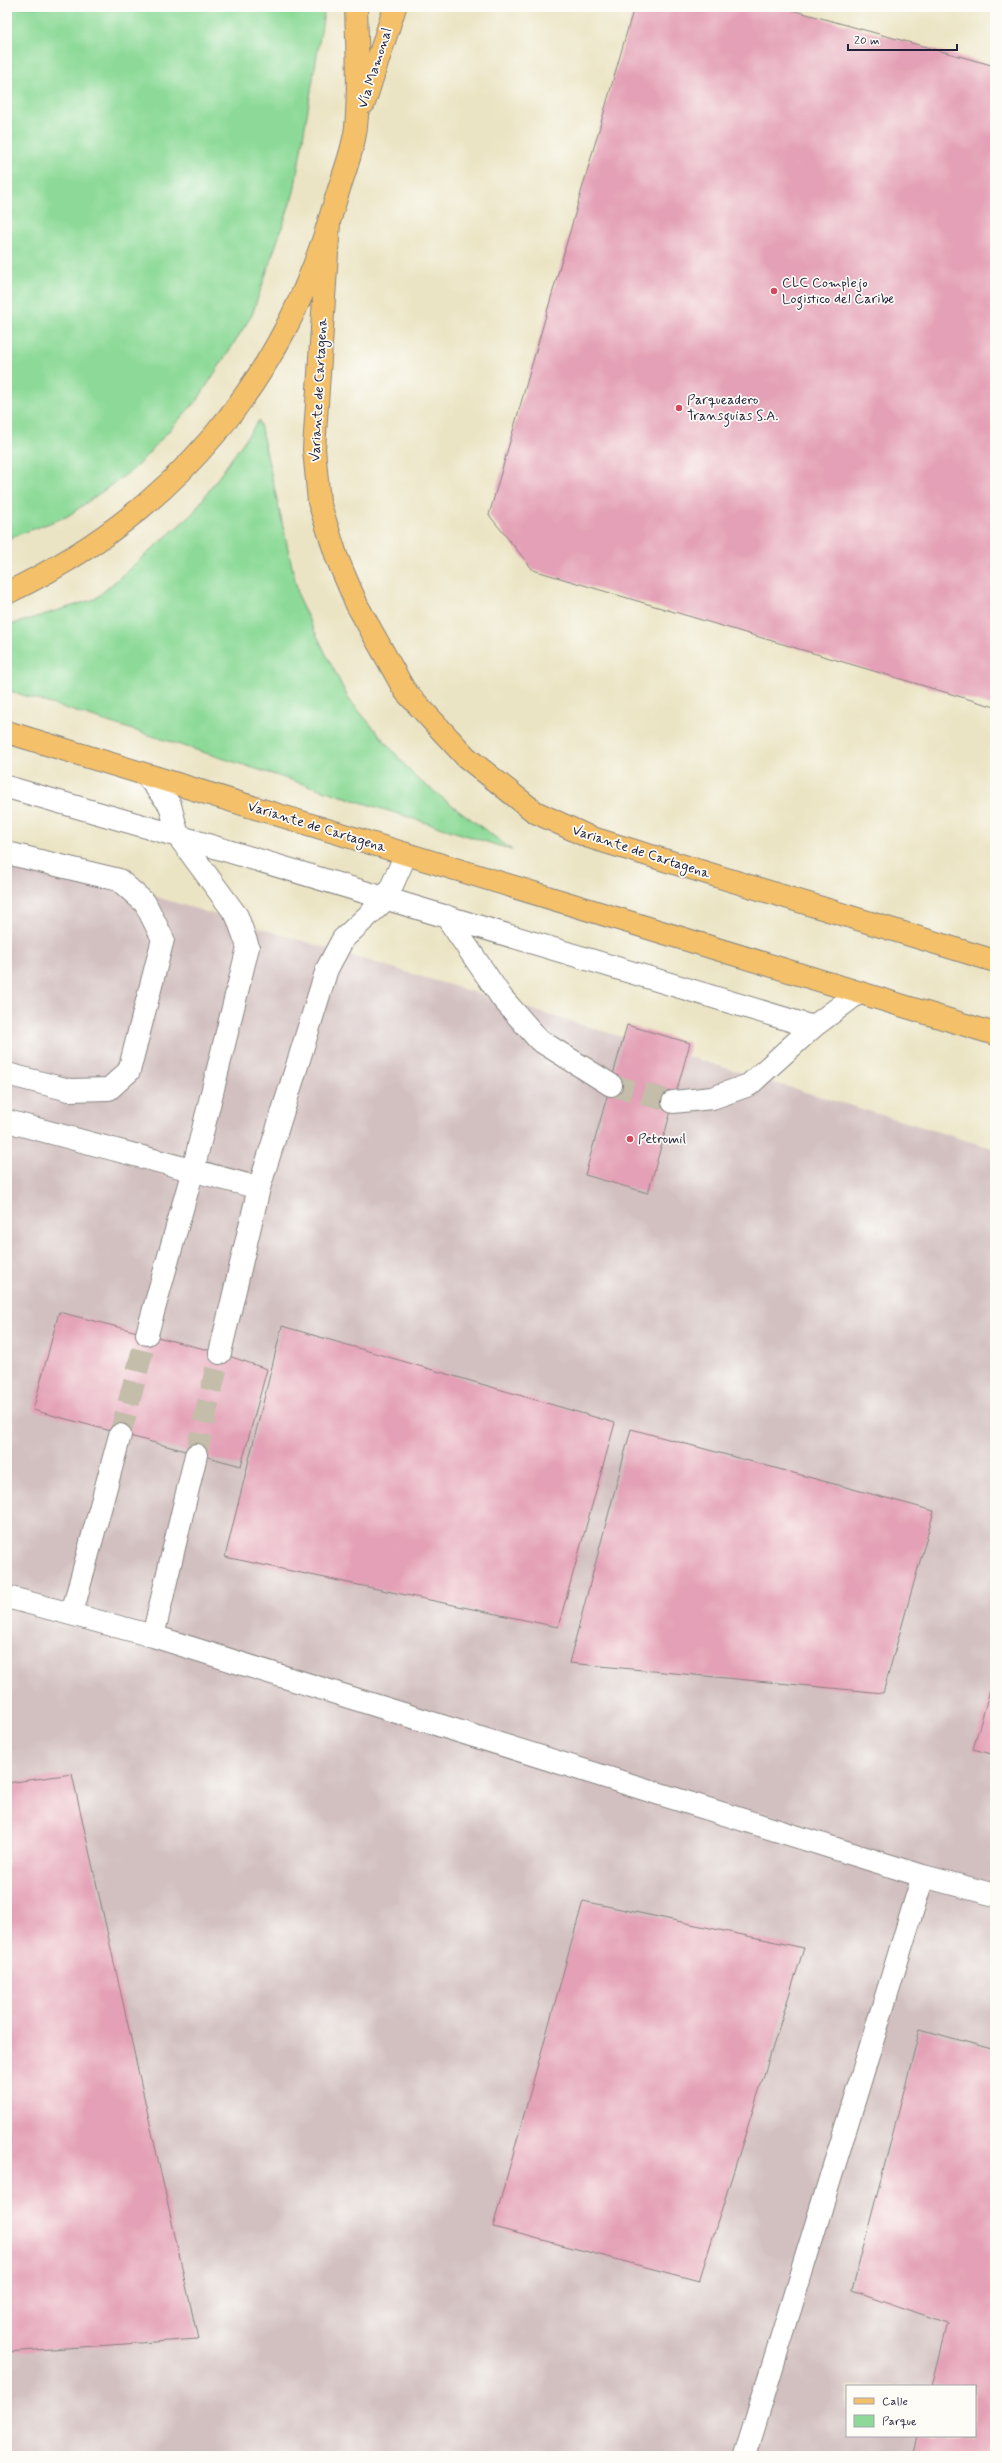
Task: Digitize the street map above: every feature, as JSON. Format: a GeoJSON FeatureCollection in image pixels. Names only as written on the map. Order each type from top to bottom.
{"type":"FeatureCollection","features":[{"type":"Feature","properties":{"kind":"main road"},"geometry":{"type":"LineString","coordinates":[[7,593],[48,574],[97,543],[142,508],[185,469],[223,427],[257,380],[286,330],[310,278],[329,223],[356,129],[358,65],[356,7]]}},
{"type":"Feature","properties":{"kind":"main road","name":"Vía Mamonal"},"geometry":{"type":"LineString","coordinates":[[356,129],[395,7]]}},
{"type":"Feature","properties":{"kind":"main road","name":"Variante de Cartagena"},"geometry":{"type":"LineString","coordinates":[[329,223],[314,449],[319,502],[337,558],[357,605],[405,691],[466,757],[535,812],[589,837],[995,961]]}},
{"type":"Feature","properties":{"kind":"main road","name":"Variante de Cartagena"},"geometry":{"type":"LineString","coordinates":[[7,732],[995,1034]]}},
{"type":"Feature","properties":{"kind":"lane"},"geometry":{"type":"LineString","coordinates":[[146,775],[170,805],[178,836],[237,916],[248,947],[193,1170],[147,1334]]}},
{"type":"Feature","properties":{"kind":"lane"},"geometry":{"type":"LineString","coordinates":[[7,787],[178,836],[814,1027]]}},
{"type":"Feature","properties":{"kind":"lane"},"geometry":{"type":"LineString","coordinates":[[7,853],[119,880],[145,903],[163,939],[129,1072],[109,1089],[69,1090],[7,1074]]}},
{"type":"Feature","properties":{"kind":"lane"},"geometry":{"type":"LineString","coordinates":[[220,1353],[259,1188],[327,969],[343,939],[386,899],[406,854]]}},
{"type":"Feature","properties":{"kind":"lane"},"geometry":{"type":"LineString","coordinates":[[446,916],[502,998],[540,1040],[611,1085]]}},
{"type":"Feature","properties":{"kind":"lane"},"geometry":{"type":"LineString","coordinates":[[673,1102],[712,1098],[749,1085],[814,1027],[858,993]]}},
{"type":"Feature","properties":{"kind":"lane"},"geometry":{"type":"LineString","coordinates":[[7,1121],[259,1188]]}},
{"type":"Feature","properties":{"kind":"lane"},"geometry":{"type":"LineString","coordinates":[[72,1613],[120,1435]]}},
{"type":"Feature","properties":{"kind":"lane"},"geometry":{"type":"LineString","coordinates":[[153,1636],[196,1454]]}},
{"type":"Feature","properties":{"kind":"lane"},"geometry":{"type":"LineString","coordinates":[[7,1597],[72,1613],[153,1636],[923,1876],[995,1895]]}},
{"type":"Feature","properties":{"kind":"lane"},"geometry":{"type":"LineString","coordinates":[[745,2456],[923,1876]]}},
{"type":"Feature","properties":{"kind":"shaded area"},"geometry":{"type":"Polygon","coordinates":[[[7,852],[995,1149],[995,2456],[7,2456],[7,852]]]}},
{"type":"Feature","properties":{"kind":"green space"},"geometry":{"type":"Polygon","coordinates":[[[7,7],[325,7],[294,192],[252,315],[198,399],[135,468],[68,516],[7,539],[7,7]]]}},
{"type":"Feature","properties":{"kind":"green space"},"geometry":{"type":"Polygon","coordinates":[[[259,420],[300,602],[348,698],[416,778],[512,850],[7,690],[7,626],[95,599],[193,513],[259,420]]]}},
{"type":"Feature","properties":{"kind":"building","name":"CLC Complejo Logistico del Caribe"},"geometry":{"type":"Polygon","coordinates":[[[634,7],[781,7],[995,66],[995,707],[533,570],[489,515],[634,7]]]}},
{"type":"Feature","properties":{"kind":"building","name":"Petromil"},"geometry":{"type":"Polygon","coordinates":[[[627,1025],[690,1043],[648,1193],[585,1175],[627,1025]]]}},
{"type":"Feature","properties":{"kind":"building"},"geometry":{"type":"Polygon","coordinates":[[[59,1312],[220,1353],[267,1369],[241,1466],[33,1410],[59,1312]]]}},
{"type":"Feature","properties":{"kind":"building"},"geometry":{"type":"Polygon","coordinates":[[[282,1326],[615,1423],[558,1627],[225,1557],[282,1326]]]}},
{"type":"Feature","properties":{"kind":"building"},"geometry":{"type":"Polygon","coordinates":[[[631,1429],[934,1511],[883,1693],[569,1663],[631,1429]]]}},
{"type":"Feature","properties":{"kind":"building"},"geometry":{"type":"Polygon","coordinates":[[[995,1673],[995,1755],[973,1749],[995,1673]]]}},
{"type":"Feature","properties":{"kind":"building"},"geometry":{"type":"Polygon","coordinates":[[[72,1774],[198,2339],[7,2352],[7,1783],[72,1774]]]}},
{"type":"Feature","properties":{"kind":"building"},"geometry":{"type":"Polygon","coordinates":[[[583,1901],[804,1948],[699,2281],[493,2227],[583,1901]]]}},
{"type":"Feature","properties":{"kind":"building"},"geometry":{"type":"Polygon","coordinates":[[[920,2029],[995,2050],[995,2456],[912,2456],[917,2437],[976,2437],[976,2385],[931,2385],[947,2323],[852,2290],[920,2029]]]}},
{"type":"Feature","properties":{"kind":"tunnel"},"geometry":{"type":"LineString","coordinates":[[611,1085],[673,1102]]}},
{"type":"Feature","properties":{"kind":"tunnel"},"geometry":{"type":"LineString","coordinates":[[120,1435],[147,1334]]}},
{"type":"Feature","properties":{"kind":"tunnel"},"geometry":{"type":"LineString","coordinates":[[196,1455],[220,1353]]}},
{"type":"Feature","properties":{"kind":"place","name":"CLC Complejo Logistico del Caribe"},"geometry":{"type":"Point","coordinates":[774,291]}},
{"type":"Feature","properties":{"kind":"place","name":"Parqueadero Transguias S.A."},"geometry":{"type":"Point","coordinates":[679,408]}},
{"type":"Feature","properties":{"kind":"place","name":"Petromil"},"geometry":{"type":"Point","coordinates":[630,1139]}}]}
